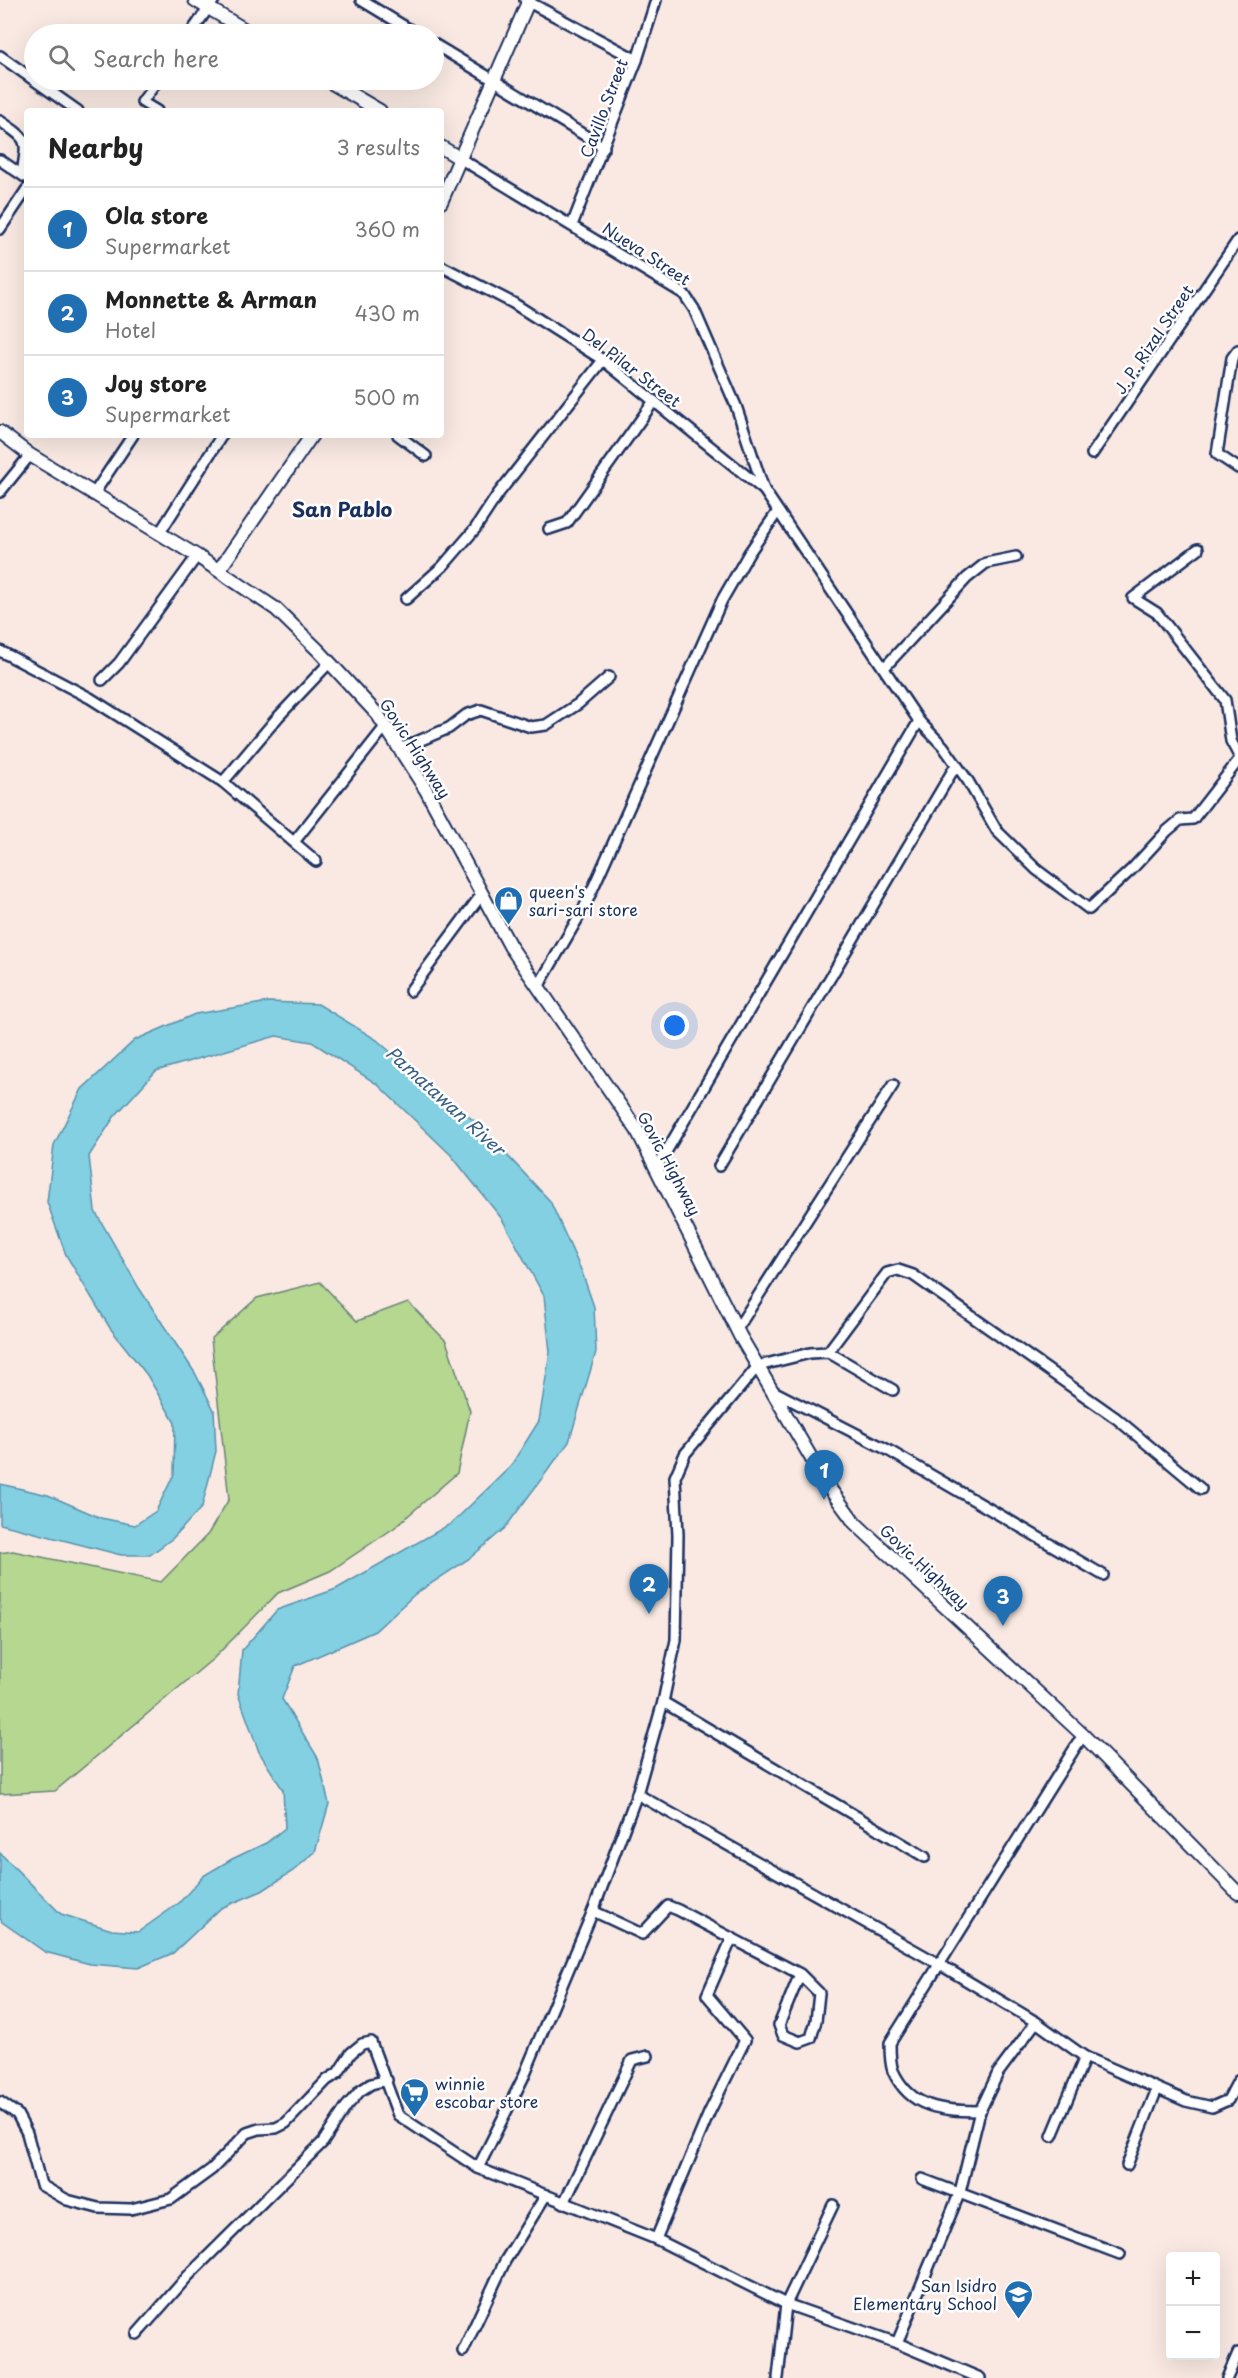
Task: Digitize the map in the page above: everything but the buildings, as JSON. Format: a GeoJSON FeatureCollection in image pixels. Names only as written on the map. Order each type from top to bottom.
{"type":"FeatureCollection","features":[{"type":"Feature","properties":{"kind":"main road"},"geometry":{"type":"LineString","coordinates":[[195,0],[211,4],[238,24]]}},
{"type":"Feature","properties":{"kind":"main road"},"geometry":{"type":"LineString","coordinates":[[444,195],[495,82],[527,1]]}},
{"type":"Feature","properties":{"kind":"main road"},"geometry":{"type":"LineString","coordinates":[[344,90],[375,108]]}},
{"type":"Feature","properties":{"kind":"main road","name":"Nueva Street"},"geometry":{"type":"LineString","coordinates":[[444,149],[460,159]]}},
{"type":"Feature","properties":{"kind":"main road","name":"Govic Highway"},"geometry":{"type":"LineString","coordinates":[[0,432],[30,455],[197,556],[276,609],[330,662],[378,715],[426,790],[510,946],[637,1130],[737,1329],[826,1485],[855,1523],[1083,1734],[1238,1893]]}},
{"type":"Feature","properties":{"kind":"main road"},"geometry":{"type":"LineString","coordinates":[[219,570],[310,438]]}},
{"type":"Feature","properties":{"kind":"street"},"geometry":{"type":"LineString","coordinates":[[361,0],[401,24]]}},
{"type":"Feature","properties":{"kind":"street","name":"Cavillo Street"},"geometry":{"type":"LineString","coordinates":[[572,225],[637,60],[656,0]]}},
{"type":"Feature","properties":{"kind":"street"},"geometry":{"type":"LineString","coordinates":[[527,1],[637,60]]}},
{"type":"Feature","properties":{"kind":"street"},"geometry":{"type":"LineString","coordinates":[[197,24],[211,4]]}},
{"type":"Feature","properties":{"kind":"street"},"geometry":{"type":"LineString","coordinates":[[444,50],[604,147]]}},
{"type":"Feature","properties":{"kind":"street"},"geometry":{"type":"LineString","coordinates":[[0,56],[24,73]]}},
{"type":"Feature","properties":{"kind":"street"},"geometry":{"type":"LineString","coordinates":[[48,90],[74,108]]}},
{"type":"Feature","properties":{"kind":"street"},"geometry":{"type":"LineString","coordinates":[[151,90],[142,102],[152,108]]}},
{"type":"Feature","properties":{"kind":"street"},"geometry":{"type":"LineString","coordinates":[[0,121],[22,136],[24,140]]}},
{"type":"Feature","properties":{"kind":"street","name":"Nueva Street"},"geometry":{"type":"LineString","coordinates":[[460,159],[684,294],[694,309],[736,406],[764,490]]}},
{"type":"Feature","properties":{"kind":"street"},"geometry":{"type":"LineString","coordinates":[[0,160],[24,176]]}},
{"type":"Feature","properties":{"kind":"street"},"geometry":{"type":"LineString","coordinates":[[0,229],[4,214],[24,192]]}},
{"type":"Feature","properties":{"kind":"street","name":"J. P. Rizal Street"},"geometry":{"type":"LineString","coordinates":[[1092,454],[1238,240]]}},
{"type":"Feature","properties":{"kind":"street","name":"Del Pilar Street"},"geometry":{"type":"LineString","coordinates":[[444,268],[513,303],[603,360],[764,490]]}},
{"type":"Feature","properties":{"kind":"street"},"geometry":{"type":"LineString","coordinates":[[1238,350],[1232,358],[1218,454],[1238,468]]}},
{"type":"Feature","properties":{"kind":"street"},"geometry":{"type":"LineString","coordinates":[[406,599],[443,566],[475,529],[498,494],[603,360]]}},
{"type":"Feature","properties":{"kind":"street"},"geometry":{"type":"LineString","coordinates":[[549,529],[567,523],[654,401]]}},
{"type":"Feature","properties":{"kind":"street"},"geometry":{"type":"LineString","coordinates":[[93,495],[131,438]]}},
{"type":"Feature","properties":{"kind":"street"},"geometry":{"type":"LineString","coordinates":[[159,534],[220,438]]}},
{"type":"Feature","properties":{"kind":"street"},"geometry":{"type":"LineString","coordinates":[[402,438],[426,456]]}},
{"type":"Feature","properties":{"kind":"street"},"geometry":{"type":"LineString","coordinates":[[0,492],[30,455]]}},
{"type":"Feature","properties":{"kind":"street"},"geometry":{"type":"LineString","coordinates":[[764,490],[919,721],[956,765],[997,831],[1037,870],[1089,909],[1132,869],[1167,831],[1180,820],[1193,819],[1238,761]]}},
{"type":"Feature","properties":{"kind":"street"},"geometry":{"type":"LineString","coordinates":[[538,987],[585,906],[722,600],[749,553],[778,511]]}},
{"type":"Feature","properties":{"kind":"street"},"geometry":{"type":"LineString","coordinates":[[1198,549],[1133,598],[1157,614],[1225,700],[1231,741],[1238,754]]}},
{"type":"Feature","properties":{"kind":"street"},"geometry":{"type":"LineString","coordinates":[[102,680],[119,663],[197,556]]}},
{"type":"Feature","properties":{"kind":"street"},"geometry":{"type":"LineString","coordinates":[[884,668],[967,578],[986,563],[1016,557]]}},
{"type":"Feature","properties":{"kind":"street"},"geometry":{"type":"LineString","coordinates":[[0,651],[90,698],[222,782],[315,861]]}},
{"type":"Feature","properties":{"kind":"street"},"geometry":{"type":"LineString","coordinates":[[222,782],[278,717],[330,662]]}},
{"type":"Feature","properties":{"kind":"street"},"geometry":{"type":"LineString","coordinates":[[400,749],[449,728],[466,716],[481,710],[531,727],[546,725],[578,704],[609,677]]}},
{"type":"Feature","properties":{"kind":"street"},"geometry":{"type":"LineString","coordinates":[[656,1169],[919,721]]}},
{"type":"Feature","properties":{"kind":"street"},"geometry":{"type":"LineString","coordinates":[[294,842],[385,727]]}},
{"type":"Feature","properties":{"kind":"street"},"geometry":{"type":"LineString","coordinates":[[719,1166],[956,765]]}},
{"type":"Feature","properties":{"kind":"street"},"geometry":{"type":"LineString","coordinates":[[410,991],[482,894]]}},
{"type":"Feature","properties":{"kind":"street"},"geometry":{"type":"LineString","coordinates":[[737,1329],[893,1085]]}},
{"type":"Feature","properties":{"kind":"street"},"geometry":{"type":"LineString","coordinates":[[828,1352],[887,1273],[898,1270],[913,1275],[1116,1418],[1201,1489]]}},
{"type":"Feature","properties":{"kind":"street"},"geometry":{"type":"LineString","coordinates":[[478,2168],[523,2078],[593,1911],[637,1794],[663,1702],[676,1640],[678,1535],[675,1477],[685,1454],[758,1366],[810,1353],[828,1352],[893,1390]]}},
{"type":"Feature","properties":{"kind":"street"},"geometry":{"type":"LineString","coordinates":[[771,1389],[886,1449],[1103,1575]]}},
{"type":"Feature","properties":{"kind":"street"},"geometry":{"type":"LineString","coordinates":[[663,1702],[925,1857]]}},
{"type":"Feature","properties":{"kind":"street"},"geometry":{"type":"LineString","coordinates":[[980,2111],[940,2110],[910,2095],[892,2069],[890,2043],[1083,1734]]}},
{"type":"Feature","properties":{"kind":"street"},"geometry":{"type":"LineString","coordinates":[[637,1794],[939,1964],[1036,2022],[1085,2057],[1186,2101],[1212,2107],[1228,2100],[1238,2081]]}},
{"type":"Feature","properties":{"kind":"street"},"geometry":{"type":"LineString","coordinates":[[593,1911],[642,1934],[668,1906],[800,1974],[819,1993],[816,2021],[811,2037],[800,2042],[783,2035],[779,2025],[800,1974]]}},
{"type":"Feature","properties":{"kind":"street"},"geometry":{"type":"LineString","coordinates":[[656,2239],[709,2113],[744,2040],[707,1995],[732,1938]]}},
{"type":"Feature","properties":{"kind":"street"},"geometry":{"type":"LineString","coordinates":[[897,2343],[960,2192],[980,2111],[998,2073],[1036,2022]]}},
{"type":"Feature","properties":{"kind":"street"},"geometry":{"type":"LineString","coordinates":[[0,2102],[17,2114],[27,2133],[41,2185],[67,2200],[98,2208],[131,2209],[171,2199],[212,2169],[247,2133],[259,2129],[276,2128],[286,2123],[327,2080],[338,2073],[351,2053],[362,2044],[371,2042],[387,2080],[390,2098],[398,2115],[478,2168],[656,2239],[786,2304],[897,2343],[980,2378]]}},
{"type":"Feature","properties":{"kind":"street"},"geometry":{"type":"LineString","coordinates":[[564,2203],[632,2060],[648,2056]]}},
{"type":"Feature","properties":{"kind":"street"},"geometry":{"type":"LineString","coordinates":[[1052,2136],[1085,2057]]}},
{"type":"Feature","properties":{"kind":"street"},"geometry":{"type":"LineString","coordinates":[[137,2334],[188,2276],[323,2142],[346,2107],[360,2091],[371,2084],[387,2080]]}},
{"type":"Feature","properties":{"kind":"street"},"geometry":{"type":"LineString","coordinates":[[1127,2165],[1157,2089]]}},
{"type":"Feature","properties":{"kind":"street"},"geometry":{"type":"LineString","coordinates":[[922,2179],[1120,2254]]}},
{"type":"Feature","properties":{"kind":"street"},"geometry":{"type":"LineString","coordinates":[[463,2351],[505,2262],[546,2195]]}},
{"type":"Feature","properties":{"kind":"street"},"geometry":{"type":"LineString","coordinates":[[778,2378],[786,2304],[833,2205]]}},
{"type":"Feature","properties":{"kind":"street"},"geometry":{"type":"LineString","coordinates":[[1227,2378],[1238,2353]]}},
{"type":"Feature","properties":{"kind":"green space"},"geometry":{"type":"Polygon","coordinates":[[[320,1282],[357,1321],[408,1302],[446,1341],[470,1411],[457,1473],[394,1528],[330,1571],[278,1593],[214,1658],[55,1791],[0,1794],[0,1553],[13,1551],[161,1582],[208,1534],[229,1499],[211,1339],[257,1298],[320,1282]]]}},
{"type":"Feature","properties":{"kind":"water","name":"Pamatawan River"},"geometry":{"type":"Polygon","coordinates":[[[269,1002],[318,1004],[377,1040],[437,1093],[476,1122],[550,1201],[582,1272],[594,1307],[596,1352],[569,1442],[505,1528],[470,1558],[415,1594],[375,1631],[295,1666],[282,1699],[318,1758],[329,1804],[315,1852],[293,1871],[262,1891],[221,1908],[173,1953],[138,1968],[90,1964],[45,1952],[2,1922],[0,1918],[0,1853],[61,1914],[112,1930],[138,1932],[179,1903],[203,1876],[266,1843],[285,1828],[283,1790],[259,1752],[238,1694],[242,1650],[277,1610],[336,1589],[452,1523],[510,1467],[539,1421],[550,1352],[544,1296],[502,1219],[451,1155],[377,1084],[312,1042],[276,1036],[156,1071],[114,1117],[89,1156],[95,1211],[139,1288],[195,1373],[214,1410],[216,1451],[202,1507],[173,1538],[150,1555],[121,1555],[0,1524],[0,1484],[48,1495],[101,1518],[135,1525],[156,1511],[174,1474],[175,1423],[147,1375],[110,1328],[66,1255],[47,1202],[54,1145],[82,1089],[135,1040],[195,1014],[269,1002]]]}},
{"type":"Feature","properties":{"kind":"place","name":"queen's sari-sari store"},"geometry":{"type":"Point","coordinates":[508,926]}},
{"type":"Feature","properties":{"kind":"place","name":"Ola store"},"geometry":{"type":"Point","coordinates":[824,1500]}},
{"type":"Feature","properties":{"kind":"place","name":"Monnette & Arman"},"geometry":{"type":"Point","coordinates":[649,1614]}},
{"type":"Feature","properties":{"kind":"place","name":"Joy store"},"geometry":{"type":"Point","coordinates":[1003,1626]}},
{"type":"Feature","properties":{"kind":"place","name":"winnie escobar store"},"geometry":{"type":"Point","coordinates":[414,2118]}},
{"type":"Feature","properties":{"kind":"place","name":"San Isidro Elementary School"},"geometry":{"type":"Point","coordinates":[1018,2320]}},
{"type":"Feature","properties":{"kind":"district","name":"San Pablo"},"geometry":{"type":"Point","coordinates":[342,509]}}]}
